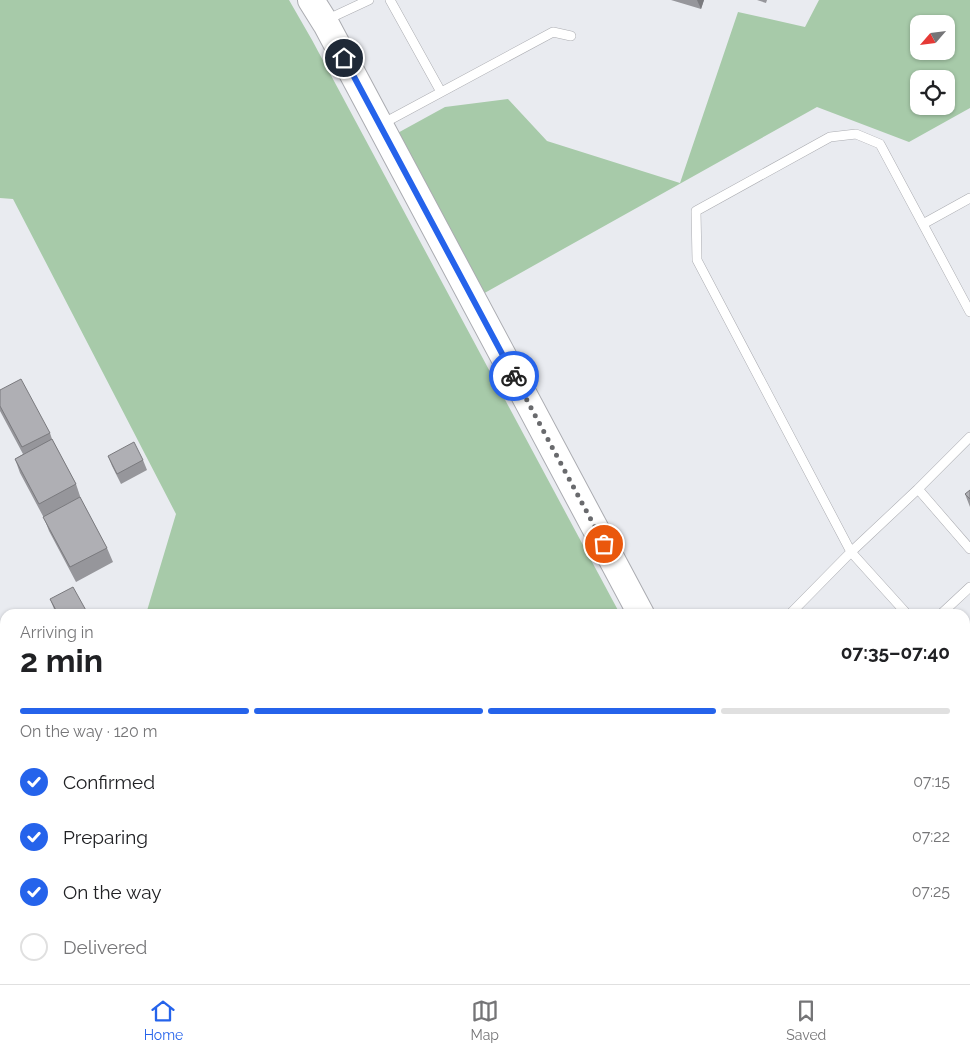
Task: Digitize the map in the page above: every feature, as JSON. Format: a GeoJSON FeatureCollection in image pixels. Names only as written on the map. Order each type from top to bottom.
{"type":"FeatureCollection","features":[{"type":"Feature","properties":{"kind":"street"},"geometry":{"type":"LineString","coordinates":[[317,11],[380,125],[638,609]]}},
{"type":"Feature","properties":{"kind":"lane"},"geometry":{"type":"LineString","coordinates":[[317,11],[369,0]]}},
{"type":"Feature","properties":{"kind":"lane"},"geometry":{"type":"LineString","coordinates":[[390,0],[441,92]]}},
{"type":"Feature","properties":{"kind":"lane"},"geometry":{"type":"LineString","coordinates":[[380,125],[553,32],[571,36]]}},
{"type":"Feature","properties":{"kind":"lane"},"geometry":{"type":"LineString","coordinates":[[902,609],[851,552],[697,260],[696,211],[830,137],[856,134],[880,144],[970,312]]}},
{"type":"Feature","properties":{"kind":"lane"},"geometry":{"type":"LineString","coordinates":[[923,224],[970,198]]}},
{"type":"Feature","properties":{"kind":"lane"},"geometry":{"type":"LineString","coordinates":[[795,609],[970,436]]}},
{"type":"Feature","properties":{"kind":"lane"},"geometry":{"type":"LineString","coordinates":[[918,489],[970,549]]}},
{"type":"Feature","properties":{"kind":"lane"},"geometry":{"type":"LineString","coordinates":[[946,609],[970,587]]}},
{"type":"Feature","properties":{"kind":"green space"},"geometry":{"type":"Polygon","coordinates":[[[0,0],[289,0],[617,609],[148,609],[176,514],[13,199],[0,198],[0,0]]]}},
{"type":"Feature","properties":{"kind":"green space"},"geometry":{"type":"Polygon","coordinates":[[[819,0],[970,0],[970,108],[909,142],[817,107],[481,295],[394,135],[445,107],[508,99],[547,141],[680,183],[738,12],[805,27],[819,0]]]}},
{"type":"Feature","properties":{"kind":"building"},"geometry":{"type":"Polygon","coordinates":[[[21,379],[50,433],[22,447],[0,406],[0,390],[21,379]]]}},
{"type":"Feature","properties":{"kind":"building"},"geometry":{"type":"Polygon","coordinates":[[[52,439],[76,484],[39,504],[15,459],[52,439]]]}},
{"type":"Feature","properties":{"kind":"building"},"geometry":{"type":"Polygon","coordinates":[[[134,442],[143,460],[117,474],[108,456],[134,442]]]}},
{"type":"Feature","properties":{"kind":"building"},"geometry":{"type":"Polygon","coordinates":[[[970,490],[970,499],[965,494],[970,490]]]}},
{"type":"Feature","properties":{"kind":"building"},"geometry":{"type":"Polygon","coordinates":[[[80,497],[107,548],[70,567],[43,517],[80,497]]]}},
{"type":"Feature","properties":{"kind":"building"},"geometry":{"type":"Polygon","coordinates":[[[73,587],[85,609],[55,609],[50,599],[73,587]]]}},
{"type":"Feature","properties":{"kind":"way so far"},"geometry":{"type":"LineString","coordinates":[[514,376],[604,544]]}},
{"type":"Feature","properties":{"kind":"route"},"geometry":{"type":"LineString","coordinates":[[344,58],[514,376]]}}]}
